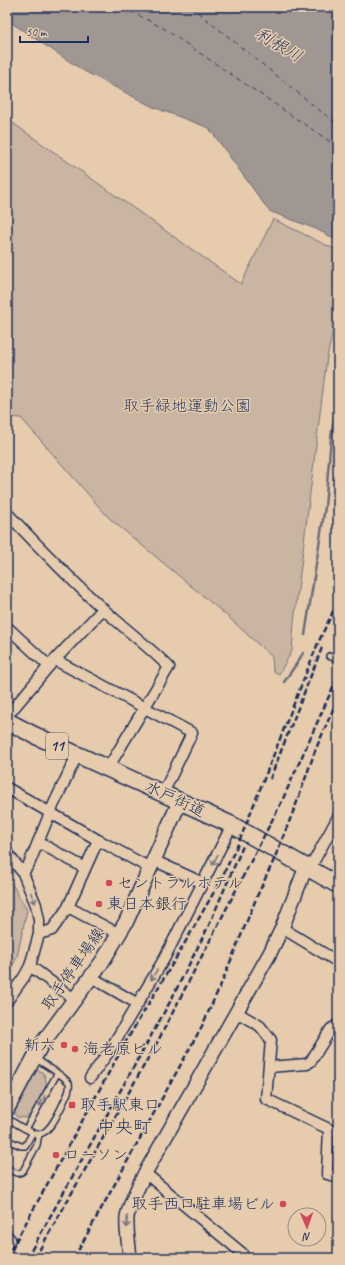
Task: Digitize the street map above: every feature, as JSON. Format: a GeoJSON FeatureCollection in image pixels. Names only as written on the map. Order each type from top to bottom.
{"type":"FeatureCollection","features":[{"type":"Feature","properties":{"kind":"main road","name":"水戸街道"},"geometry":{"type":"LineString","coordinates":[[8,722],[232,826],[338,885]]}},
{"type":"Feature","properties":{"kind":"main road","name":"取手停車場線"},"geometry":{"type":"LineString","coordinates":[[7,1109],[34,1058],[112,946],[126,922],[180,801]]}},
{"type":"Feature","properties":{"kind":"street"},"geometry":{"type":"LineString","coordinates":[[7,513],[42,550],[103,609],[169,667],[108,768]]}},
{"type":"Feature","properties":{"kind":"street"},"geometry":{"type":"LineString","coordinates":[[8,722],[52,663],[103,609]]}},
{"type":"Feature","properties":{"kind":"street"},"geometry":{"type":"LineString","coordinates":[[7,627],[52,663],[145,708],[192,733],[167,785]]}},
{"type":"Feature","properties":{"kind":"street"},"geometry":{"type":"LineString","coordinates":[[23,873],[29,864],[51,812],[78,755]]}},
{"type":"Feature","properties":{"kind":"street"},"geometry":{"type":"LineString","coordinates":[[7,788],[98,840],[151,864],[203,883]]}},
{"type":"Feature","properties":{"kind":"street"},"geometry":{"type":"LineString","coordinates":[[130,1258],[127,1234],[128,1216],[136,1191],[282,928],[306,867],[314,861],[338,817]]}},
{"type":"Feature","properties":{"kind":"street"},"geometry":{"type":"LineString","coordinates":[[90,1078],[108,1053],[164,959],[232,826]]}},
{"type":"Feature","properties":{"kind":"street"},"geometry":{"type":"LineString","coordinates":[[39,934],[52,930],[68,907],[98,840]]}},
{"type":"Feature","properties":{"kind":"street"},"geometry":{"type":"LineString","coordinates":[[38,842],[85,868]]}},
{"type":"Feature","properties":{"kind":"street"},"geometry":{"type":"LineString","coordinates":[[7,853],[23,873],[36,905],[39,920],[39,934],[30,966],[24,977],[9,996]]}},
{"type":"Feature","properties":{"kind":"street"},"geometry":{"type":"LineString","coordinates":[[68,907],[119,934]]}},
{"type":"Feature","properties":{"kind":"street"},"geometry":{"type":"LineString","coordinates":[[282,928],[338,962]]}},
{"type":"Feature","properties":{"kind":"street"},"geometry":{"type":"LineString","coordinates":[[30,966],[74,999]]}},
{"type":"Feature","properties":{"kind":"street"},"geometry":{"type":"LineString","coordinates":[[91,976],[138,1004]]}},
{"type":"Feature","properties":{"kind":"street"},"geometry":{"type":"LineString","coordinates":[[236,1012],[260,1026],[271,1040],[266,1099],[329,1129],[327,1174],[338,1177]]}},
{"type":"Feature","properties":{"kind":"street"},"geometry":{"type":"LineString","coordinates":[[269,1067],[307,1064],[311,1061],[331,1029],[338,1025]]}},
{"type":"Feature","properties":{"kind":"street"},"geometry":{"type":"LineString","coordinates":[[145,1173],[242,1253],[242,1258]]}},
{"type":"Feature","properties":{"kind":"street"},"geometry":{"type":"LineString","coordinates":[[7,1236],[10,1239],[7,1244]]}},
{"type":"Feature","properties":{"kind":"lane"},"geometry":{"type":"LineString","coordinates":[[329,656],[338,660]]}},
{"type":"Feature","properties":{"kind":"lane"},"geometry":{"type":"LineString","coordinates":[[7,1118],[28,1130],[39,1134],[52,1125],[68,1093],[70,1088],[68,1082],[34,1058]]}},
{"type":"Feature","properties":{"kind":"lane"},"geometry":{"type":"LineString","coordinates":[[28,1130],[57,1074]]}},
{"type":"Feature","properties":{"kind":"lane"},"geometry":{"type":"LineString","coordinates":[[7,1148],[10,1142],[24,1147],[32,1134],[28,1130]]}},
{"type":"Feature","properties":{"kind":"lane"},"geometry":{"type":"LineString","coordinates":[[7,1168],[17,1174],[21,1174],[38,1145],[39,1134]]}},
{"type":"Feature","properties":{"kind":"green space","name":"取手緑地運動公園"},"geometry":{"type":"Polygon","coordinates":[[[7,119],[241,284],[273,219],[338,251],[338,309],[327,357],[294,622],[292,651],[279,674],[273,671],[272,657],[226,615],[109,518],[21,418],[7,417],[7,119]]]}},
{"type":"Feature","properties":{"kind":"green space"},"geometry":{"type":"Polygon","coordinates":[[[7,878],[27,910],[17,957],[11,969],[7,972],[7,878]]]}},
{"type":"Feature","properties":{"kind":"green space"},"geometry":{"type":"Polygon","coordinates":[[[36,1070],[43,1073],[46,1080],[46,1086],[30,1115],[26,1118],[17,1117],[15,1112],[36,1070]]]}},
{"type":"Feature","properties":{"kind":"water","name":"利根川"},"geometry":{"type":"Polygon","coordinates":[[[7,7],[338,7],[338,241],[316,229],[269,211],[209,128],[153,107],[84,71],[7,20],[7,7]]]}},
{"type":"Feature","properties":{"kind":"waterway"},"geometry":{"type":"LineString","coordinates":[[305,635],[325,507],[331,438],[338,392]]}},
{"type":"Feature","properties":{"kind":"waterway"},"geometry":{"type":"LineString","coordinates":[[284,682],[303,653]]}},
{"type":"Feature","properties":{"kind":"ferry route"},"geometry":{"type":"LineString","coordinates":[[122,7],[163,28],[338,147]]}},
{"type":"Feature","properties":{"kind":"ferry route"},"geometry":{"type":"LineString","coordinates":[[191,7],[338,125]]}},
{"type":"Feature","properties":{"kind":"railway"},"geometry":{"type":"LineString","coordinates":[[8,1258],[128,1038],[218,885],[239,842],[318,643],[338,601]]}},
{"type":"Feature","properties":{"kind":"railway"},"geometry":{"type":"LineString","coordinates":[[270,779],[323,645]]}},
{"type":"Feature","properties":{"kind":"railway"},"geometry":{"type":"LineString","coordinates":[[35,1258],[159,1039],[282,801],[338,676]]}},
{"type":"Feature","properties":{"kind":"railway"},"geometry":{"type":"LineString","coordinates":[[74,1258],[202,1026],[273,862],[297,802],[315,751],[338,698]]}},
{"type":"Feature","properties":{"kind":"railway"},"geometry":{"type":"LineString","coordinates":[[27,1258],[171,1000],[209,925],[243,846]]}},
{"type":"Feature","properties":{"kind":"place","name":"セントラルホテル"},"geometry":{"type":"Point","coordinates":[109,883]}},
{"type":"Feature","properties":{"kind":"place","name":"東日本銀行"},"geometry":{"type":"Point","coordinates":[99,904]}},
{"type":"Feature","properties":{"kind":"place","name":"新六"},"geometry":{"type":"Point","coordinates":[64,1045]}},
{"type":"Feature","properties":{"kind":"place","name":"海老原ビル"},"geometry":{"type":"Point","coordinates":[75,1049]}},
{"type":"Feature","properties":{"kind":"place","name":"取手駅東口"},"geometry":{"type":"Point","coordinates":[72,1105]}},
{"type":"Feature","properties":{"kind":"place","name":"ローソン"},"geometry":{"type":"Point","coordinates":[56,1155]}},
{"type":"Feature","properties":{"kind":"place","name":"取手西口駐車場ビル"},"geometry":{"type":"Point","coordinates":[283,1204]}},
{"type":"Feature","properties":{"kind":"district","name":"中央町"},"geometry":{"type":"Point","coordinates":[124,1127]}}]}
